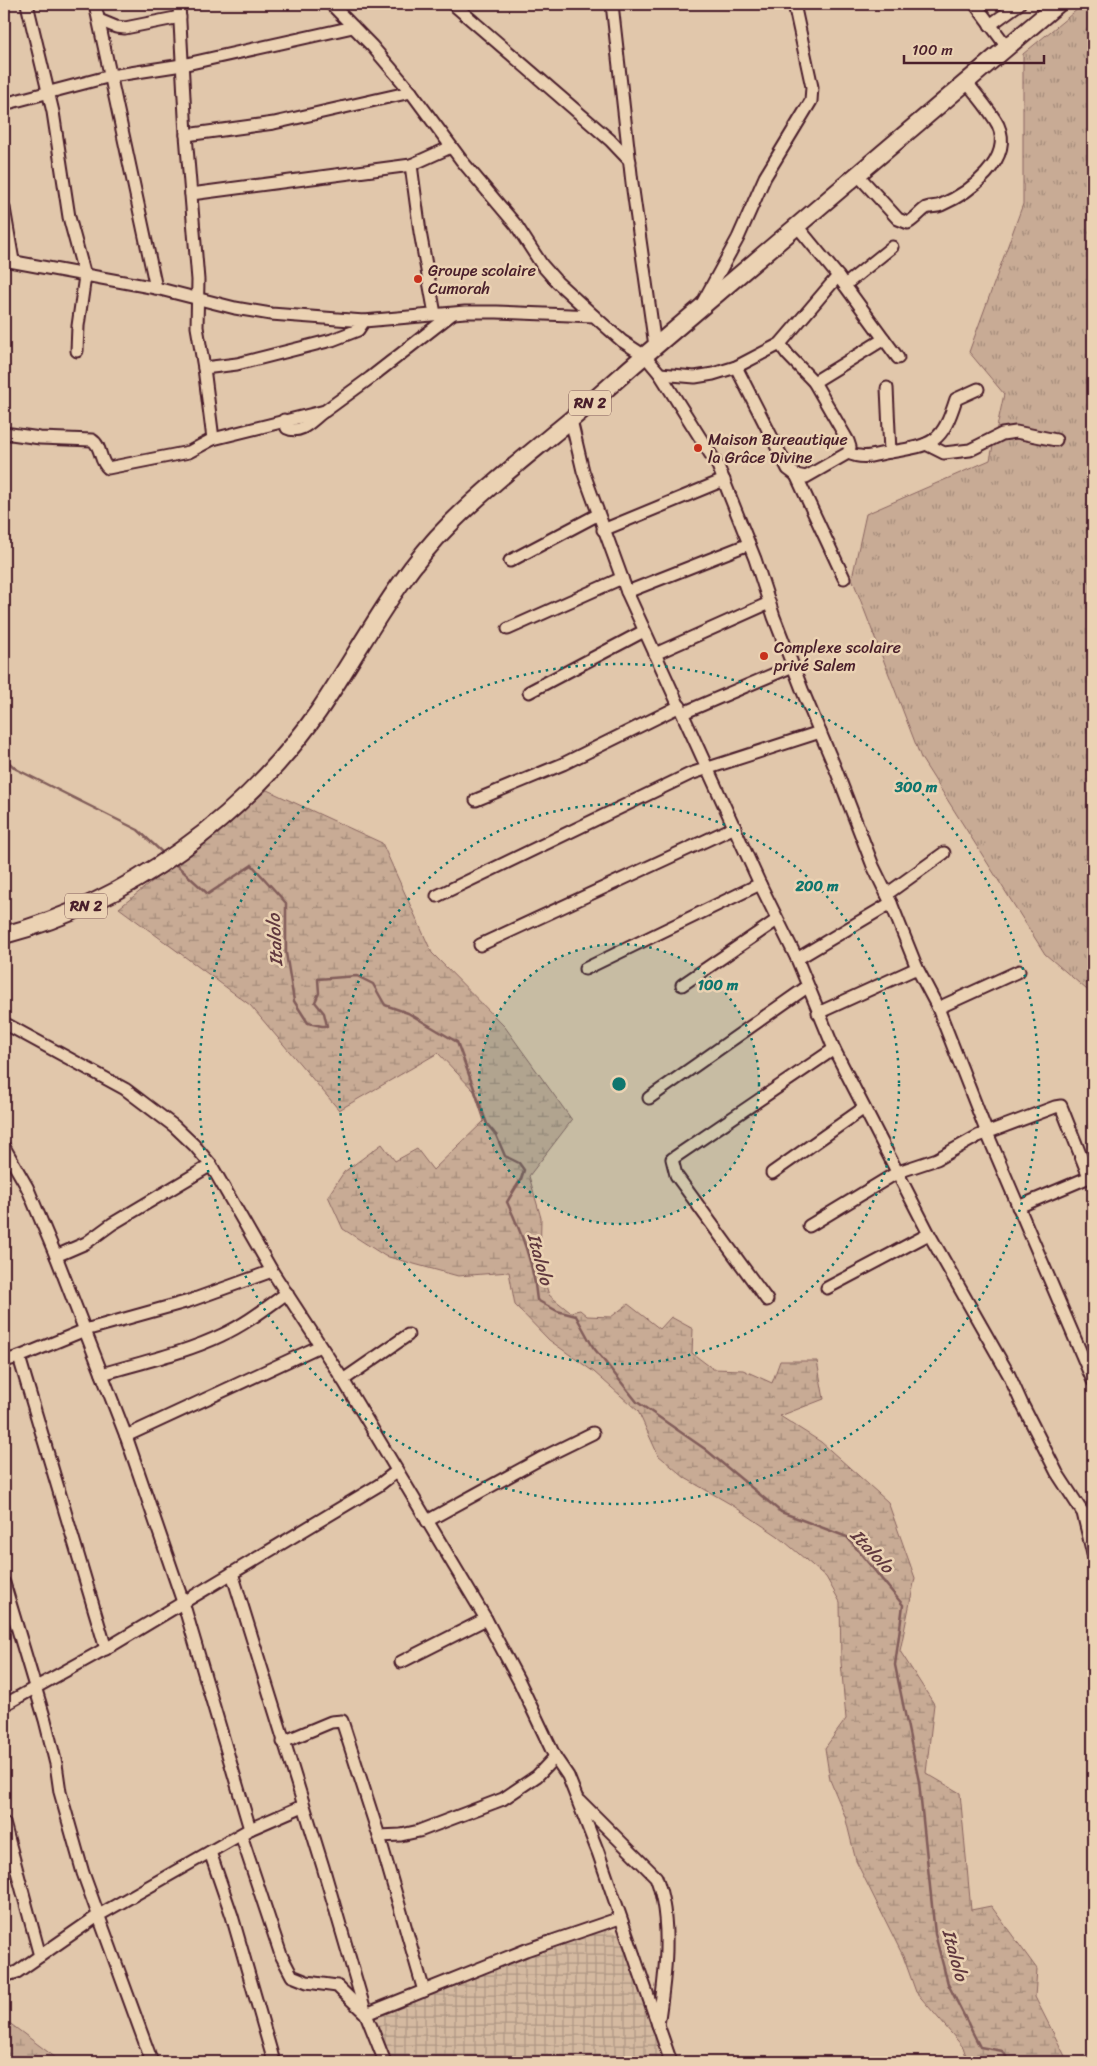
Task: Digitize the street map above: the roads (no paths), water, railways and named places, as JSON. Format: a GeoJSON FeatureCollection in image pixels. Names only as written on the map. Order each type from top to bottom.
{"type":"FeatureCollection","features":[{"type":"Feature","properties":{"kind":"highway","name":"RN 2"},"geometry":{"type":"LineString","coordinates":[[4,935],[32,928],[83,908],[163,863],[246,796],[294,744],[318,712],[407,575],[446,527],[1058,4]]}},
{"type":"Feature","properties":{"kind":"street"},"geometry":{"type":"LineString","coordinates":[[27,4],[53,112],[69,217],[85,276],[78,326],[77,351]]}},
{"type":"Feature","properties":{"kind":"street"},"geometry":{"type":"LineString","coordinates":[[95,4],[156,288]]}},
{"type":"Feature","properties":{"kind":"street"},"geometry":{"type":"LineString","coordinates":[[178,4],[198,280],[196,327],[204,368],[213,439]]}},
{"type":"Feature","properties":{"kind":"street"},"geometry":{"type":"LineString","coordinates":[[331,4],[388,63],[451,147],[516,225],[542,265],[557,282],[622,341],[650,351]]}},
{"type":"Feature","properties":{"kind":"street"},"geometry":{"type":"LineString","coordinates":[[452,4],[610,140],[630,161]]}},
{"type":"Feature","properties":{"kind":"street"},"geometry":{"type":"LineString","coordinates":[[612,4],[650,351],[660,374],[714,460],[724,480],[793,666],[873,866],[889,898],[917,968],[938,1008],[987,1133],[1093,1381]]}},
{"type":"Feature","properties":{"kind":"street"},"geometry":{"type":"LineString","coordinates":[[975,4],[1007,47]]}},
{"type":"Feature","properties":{"kind":"street"},"geometry":{"type":"LineString","coordinates":[[990,25],[1019,4]]}},
{"type":"Feature","properties":{"kind":"street"},"geometry":{"type":"LineString","coordinates":[[700,308],[738,238],[765,178],[811,100],[812,87],[796,6]]}},
{"type":"Feature","properties":{"kind":"street"},"geometry":{"type":"LineString","coordinates":[[99,20],[124,28],[180,17]]}},
{"type":"Feature","properties":{"kind":"street"},"geometry":{"type":"LineString","coordinates":[[4,104],[111,76],[182,65],[353,28]]}},
{"type":"Feature","properties":{"kind":"street"},"geometry":{"type":"LineString","coordinates":[[857,174],[898,219],[908,223],[927,208],[940,206],[964,193],[982,178],[1000,152],[1002,139],[997,125],[966,81]]}},
{"type":"Feature","properties":{"kind":"street"},"geometry":{"type":"LineString","coordinates":[[186,135],[274,123],[411,92]]}},
{"type":"Feature","properties":{"kind":"street"},"geometry":{"type":"LineString","coordinates":[[191,194],[411,165],[451,147]]}},
{"type":"Feature","properties":{"kind":"street"},"geometry":{"type":"LineString","coordinates":[[411,165],[420,232],[435,314]]}},
{"type":"Feature","properties":{"kind":"street"},"geometry":{"type":"LineString","coordinates":[[4,208],[9,261],[156,288],[256,312],[364,321],[435,314],[497,312],[594,316]]}},
{"type":"Feature","properties":{"kind":"street"},"geometry":{"type":"LineString","coordinates":[[798,226],[841,280],[898,358]]}},
{"type":"Feature","properties":{"kind":"street"},"geometry":{"type":"LineString","coordinates":[[660,374],[695,377],[713,374],[736,367],[780,344],[841,280],[892,247]]}},
{"type":"Feature","properties":{"kind":"street"},"geometry":{"type":"LineString","coordinates":[[4,433],[40,438],[92,440],[95,442],[104,465],[108,468],[189,452],[213,439],[324,411],[452,314]]}},
{"type":"Feature","properties":{"kind":"street"},"geometry":{"type":"LineString","coordinates":[[204,368],[237,364],[332,340],[358,330],[364,321]]}},
{"type":"Feature","properties":{"kind":"street"},"geometry":{"type":"LineString","coordinates":[[814,382],[884,339]]}},
{"type":"Feature","properties":{"kind":"street"},"geometry":{"type":"LineString","coordinates":[[780,344],[814,382],[850,447],[848,453],[806,476],[796,475]]}},
{"type":"Feature","properties":{"kind":"street"},"geometry":{"type":"LineString","coordinates":[[736,367],[788,469],[796,475],[844,578]]}},
{"type":"Feature","properties":{"kind":"street"},"geometry":{"type":"LineString","coordinates":[[887,388],[890,452]]}},
{"type":"Feature","properties":{"kind":"street"},"geometry":{"type":"LineString","coordinates":[[848,453],[860,458],[918,449],[932,442],[948,424],[956,399],[978,389]]}},
{"type":"Feature","properties":{"kind":"street"},"geometry":{"type":"LineString","coordinates":[[571,420],[583,471],[597,515],[627,592],[682,709],[760,884],[797,959],[807,988],[834,1049],[929,1234],[1010,1375],[1026,1413],[1056,1472],[1083,1513],[1093,1554]]}},
{"type":"Feature","properties":{"kind":"street"},"geometry":{"type":"LineString","coordinates":[[926,444],[944,453],[970,450],[1002,434],[1016,432],[1056,440]]}},
{"type":"Feature","properties":{"kind":"street"},"geometry":{"type":"LineString","coordinates":[[603,530],[724,480]]}},
{"type":"Feature","properties":{"kind":"street"},"geometry":{"type":"LineString","coordinates":[[510,561],[597,515]]}},
{"type":"Feature","properties":{"kind":"street"},"geometry":{"type":"LineString","coordinates":[[627,592],[749,544]]}},
{"type":"Feature","properties":{"kind":"street"},"geometry":{"type":"LineString","coordinates":[[508,629],[622,578]]}},
{"type":"Feature","properties":{"kind":"street"},"geometry":{"type":"LineString","coordinates":[[655,654],[769,603]]}},
{"type":"Feature","properties":{"kind":"street"},"geometry":{"type":"LineString","coordinates":[[529,692],[644,631]]}},
{"type":"Feature","properties":{"kind":"street"},"geometry":{"type":"LineString","coordinates":[[476,800],[563,764],[682,709],[793,666]]}},
{"type":"Feature","properties":{"kind":"street"},"geometry":{"type":"LineString","coordinates":[[437,896],[690,774],[820,732]]}},
{"type":"Feature","properties":{"kind":"street"},"geometry":{"type":"LineString","coordinates":[[480,945],[735,827]]}},
{"type":"Feature","properties":{"kind":"street"},"geometry":{"type":"LineString","coordinates":[[797,959],[889,898],[944,853]]}},
{"type":"Feature","properties":{"kind":"street"},"geometry":{"type":"LineString","coordinates":[[584,969],[760,884]]}},
{"type":"Feature","properties":{"kind":"street"},"geometry":{"type":"LineString","coordinates":[[682,985],[777,920]]}},
{"type":"Feature","properties":{"kind":"street"},"geometry":{"type":"LineString","coordinates":[[818,1012],[917,968]]}},
{"type":"Feature","properties":{"kind":"street"},"geometry":{"type":"LineString","coordinates":[[938,1008],[1019,971]]}},
{"type":"Feature","properties":{"kind":"street"},"geometry":{"type":"LineString","coordinates":[[649,1098],[807,988]]}},
{"type":"Feature","properties":{"kind":"street"},"geometry":{"type":"LineString","coordinates":[[4,1023],[125,1089],[174,1126],[211,1165],[272,1271],[343,1380],[486,1619],[519,1681],[555,1757],[568,1776],[598,1852],[671,2062]]}},
{"type":"Feature","properties":{"kind":"street"},"geometry":{"type":"LineString","coordinates":[[767,1300],[676,1175],[672,1159],[834,1049]]}},
{"type":"Feature","properties":{"kind":"street"},"geometry":{"type":"LineString","coordinates":[[809,1226],[898,1172],[937,1159],[987,1133],[1061,1106],[1088,1178],[1018,1207]]}},
{"type":"Feature","properties":{"kind":"street"},"geometry":{"type":"LineString","coordinates":[[772,1173],[864,1108]]}},
{"type":"Feature","properties":{"kind":"street"},"geometry":{"type":"LineString","coordinates":[[4,1147],[9,1167],[27,1187],[56,1256],[126,1436],[183,1602],[281,1955],[292,1976],[307,1982],[337,1986],[366,2014]]}},
{"type":"Feature","properties":{"kind":"street"},"geometry":{"type":"LineString","coordinates":[[56,1256],[86,1243],[112,1224],[211,1165]]}},
{"type":"Feature","properties":{"kind":"street"},"geometry":{"type":"LineString","coordinates":[[827,1288],[929,1234]]}},
{"type":"Feature","properties":{"kind":"street"},"geometry":{"type":"LineString","coordinates":[[4,1361],[19,1357],[85,1330],[189,1301],[272,1271]]}},
{"type":"Feature","properties":{"kind":"street"},"geometry":{"type":"LineString","coordinates":[[102,1374],[199,1345],[223,1335],[247,1322],[287,1293]]}},
{"type":"Feature","properties":{"kind":"street"},"geometry":{"type":"LineString","coordinates":[[343,1380],[408,1335]]}},
{"type":"Feature","properties":{"kind":"street"},"geometry":{"type":"LineString","coordinates":[[126,1436],[320,1346]]}},
{"type":"Feature","properties":{"kind":"street"},"geometry":{"type":"LineString","coordinates":[[19,1357],[106,1649]]}},
{"type":"Feature","properties":{"kind":"street"},"geometry":{"type":"LineString","coordinates":[[427,1521],[540,1459],[592,1433]]}},
{"type":"Feature","properties":{"kind":"street"},"geometry":{"type":"LineString","coordinates":[[4,1705],[106,1649],[379,1485],[397,1471]]}},
{"type":"Feature","properties":{"kind":"street"},"geometry":{"type":"LineString","coordinates":[[1088,1528],[1093,1506]]}},
{"type":"Feature","properties":{"kind":"street"},"geometry":{"type":"LineString","coordinates":[[232,1573],[323,1867],[366,2014],[386,2062]]}},
{"type":"Feature","properties":{"kind":"street"},"geometry":{"type":"LineString","coordinates":[[4,1583],[56,1764],[60,1792],[83,1873],[152,2062]]}},
{"type":"Feature","properties":{"kind":"street"},"geometry":{"type":"LineString","coordinates":[[401,1662],[486,1619]]}},
{"type":"Feature","properties":{"kind":"street"},"geometry":{"type":"LineString","coordinates":[[283,1742],[331,1722],[342,1721],[380,1836],[424,1991]]}},
{"type":"Feature","properties":{"kind":"street"},"geometry":{"type":"LineString","coordinates":[[380,1836],[401,1835],[419,1831],[504,1798],[537,1776],[555,1757]]}},
{"type":"Feature","properties":{"kind":"street"},"geometry":{"type":"LineString","coordinates":[[577,1798],[656,1877],[660,1888],[667,1950],[658,2026]]}},
{"type":"Feature","properties":{"kind":"street"},"geometry":{"type":"LineString","coordinates":[[4,1976],[17,1972],[99,1914],[246,1832],[303,1806]]}},
{"type":"Feature","properties":{"kind":"street"},"geometry":{"type":"LineString","coordinates":[[4,1823],[40,1956]]}},
{"type":"Feature","properties":{"kind":"street"},"geometry":{"type":"LineString","coordinates":[[210,1852],[232,1916],[274,2062]]}},
{"type":"Feature","properties":{"kind":"street"},"geometry":{"type":"LineString","coordinates":[[366,2014],[526,1950],[620,1918]]}},
{"type":"Feature","properties":{"kind":"waterway","name":"Italolo"},"geometry":{"type":"LineString","coordinates":[[4,758],[16,769],[138,830],[164,854]]}},
{"type":"Feature","properties":{"kind":"waterway","name":"Italolo"},"geometry":{"type":"LineString","coordinates":[[174,863],[208,894],[252,865],[286,903],[286,953],[294,1001],[308,1023],[327,1026],[324,1013],[315,1002],[319,993],[318,979],[357,976],[373,984],[385,1005],[408,1013],[457,1042],[487,1124],[496,1135],[505,1156],[519,1163],[524,1170],[521,1179],[507,1202],[526,1250],[533,1274],[537,1300],[557,1311],[576,1316],[593,1347],[637,1402],[705,1449],[781,1512],[847,1537],[903,1605],[895,1665],[919,1782],[935,1934],[948,1984],[980,2047],[1003,2051],[1009,2062]]}},
{"type":"Feature","properties":{"kind":"place","name":"Groupe scolaire Cumorah"},"geometry":{"type":"Point","coordinates":[418,279]}},
{"type":"Feature","properties":{"kind":"place","name":"Maison Bureautique la Grâce Divine"},"geometry":{"type":"Point","coordinates":[698,448]}},
{"type":"Feature","properties":{"kind":"place","name":"Complexe scolaire privé Salem"},"geometry":{"type":"Point","coordinates":[764,656]}}]}
